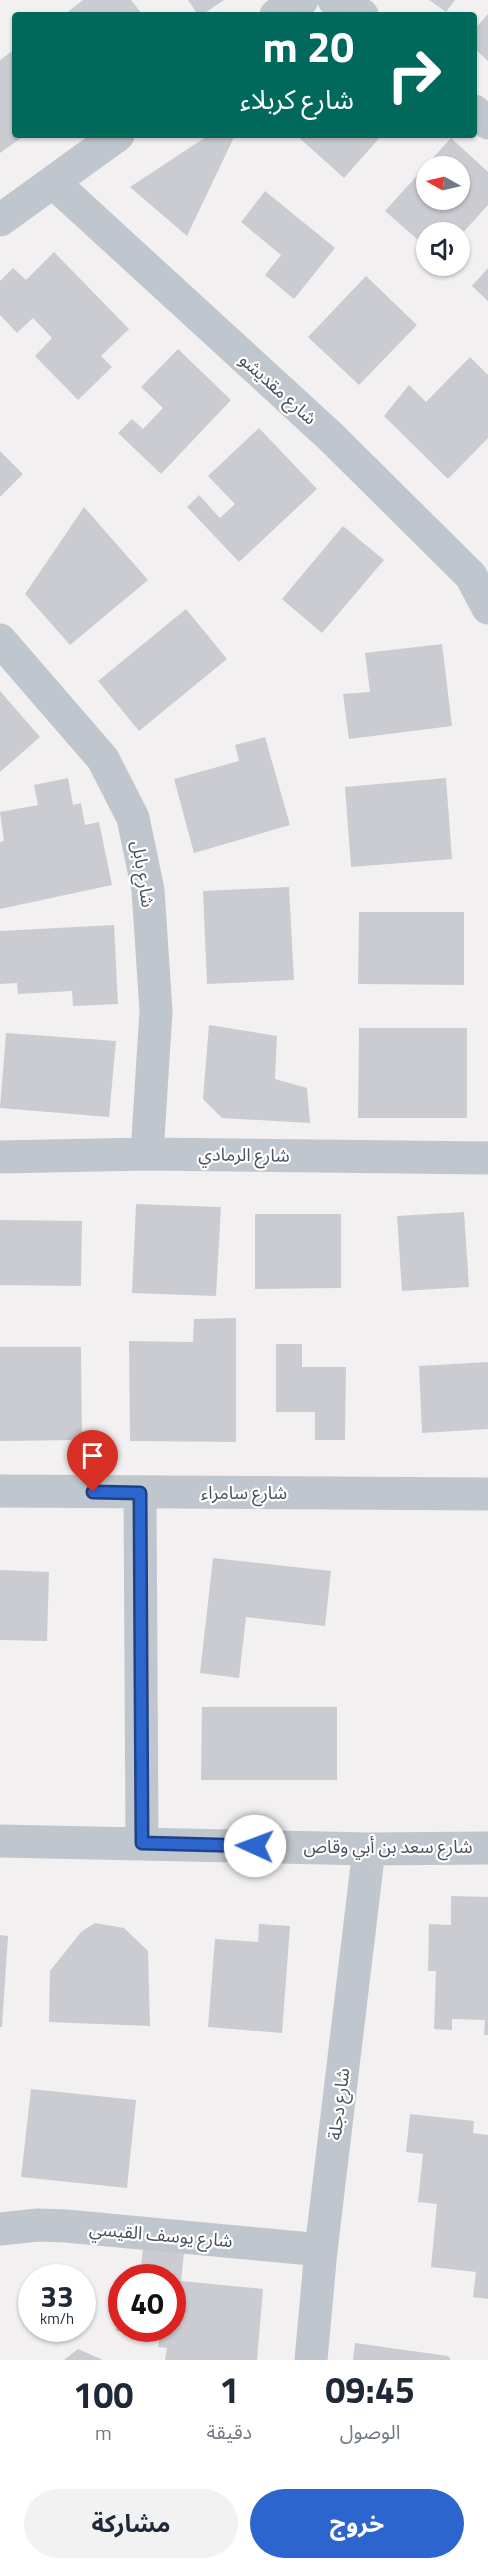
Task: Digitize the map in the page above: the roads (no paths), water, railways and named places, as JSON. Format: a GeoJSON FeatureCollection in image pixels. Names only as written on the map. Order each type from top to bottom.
{"type":"FeatureCollection","features":[{"type":"Feature","properties":{"kind":"street"},"geometry":{"type":"LineString","coordinates":[[281,12],[302,0]]}},
{"type":"Feature","properties":{"kind":"street"},"geometry":{"type":"LineString","coordinates":[[334,0],[356,12]]}},
{"type":"Feature","properties":{"kind":"street"},"geometry":{"type":"LineString","coordinates":[[0,220],[114,138]]}},
{"type":"Feature","properties":{"kind":"street","name":"شارع مقديشو"},"geometry":{"type":"LineString","coordinates":[[54,183],[332,437],[471,576],[488,608]]}},
{"type":"Feature","properties":{"kind":"street","name":"شارع بابل"},"geometry":{"type":"LineString","coordinates":[[0,640],[104,759],[133,818],[148,890],[156,1011],[147,1154]]}},
{"type":"Feature","properties":{"kind":"street","name":"شارع الرمادي"},"geometry":{"type":"LineString","coordinates":[[0,1157],[147,1154],[488,1158]]}},
{"type":"Feature","properties":{"kind":"street","name":"شارع سامراء"},"geometry":{"type":"LineString","coordinates":[[0,1491],[488,1494]]}},
{"type":"Feature","properties":{"kind":"street"},"geometry":{"type":"LineString","coordinates":[[140,1493],[142,1843]]}},
{"type":"Feature","properties":{"kind":"street","name":"شارع سعد بن أبي وقاص"},"geometry":{"type":"LineString","coordinates":[[0,1841],[369,1849],[488,1848]]}},
{"type":"Feature","properties":{"kind":"street","name":"شارع دجلة"},"geometry":{"type":"LineString","coordinates":[[311,2360],[321,2250],[369,1849]]}},
{"type":"Feature","properties":{"kind":"street","name":"شارع يوسف القيسي"},"geometry":{"type":"LineString","coordinates":[[0,2229],[38,2225],[66,2226],[321,2250]]}}]}
